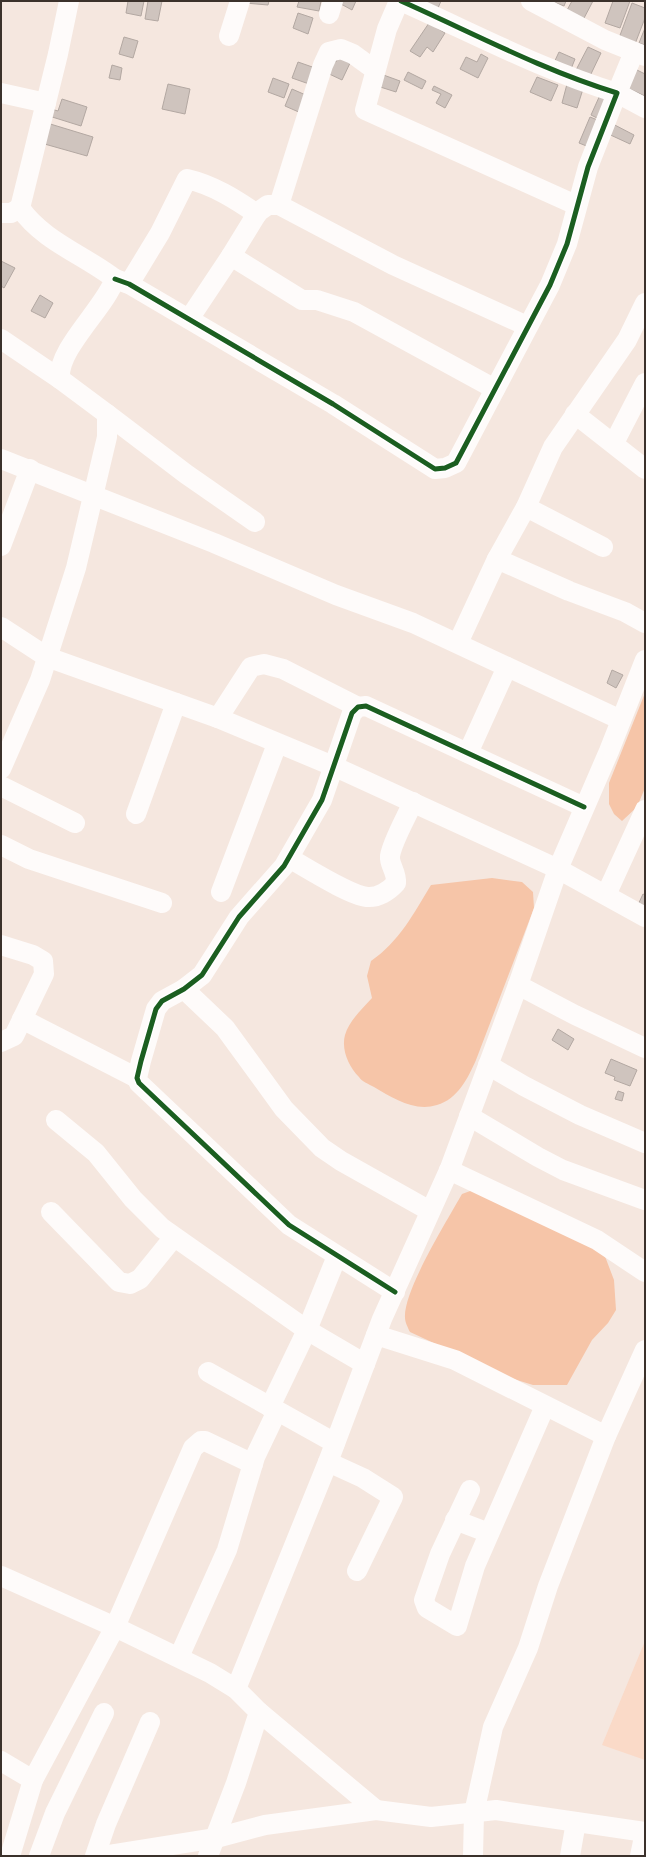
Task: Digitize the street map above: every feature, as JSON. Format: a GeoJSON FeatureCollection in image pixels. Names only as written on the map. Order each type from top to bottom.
{"type":"FeatureCollection","features":[{"type":"Feature","properties":{"kind":"street"},"geometry":{"type":"LineString","coordinates":[[1,213],[11,213],[20,208],[69,1]]}},
{"type":"Feature","properties":{"kind":"street"},"geometry":{"type":"LineString","coordinates":[[229,36],[240,1]]}},
{"type":"Feature","properties":{"kind":"street"},"geometry":{"type":"LineString","coordinates":[[576,204],[365,110],[386,29],[400,1],[536,64],[570,78],[617,93],[645,108]]}},
{"type":"Feature","properties":{"kind":"street"},"geometry":{"type":"LineString","coordinates":[[20,208],[28,220],[49,237],[122,282],[189,319],[333,404],[435,469],[445,468],[456,463],[556,272],[566,244],[576,204],[599,136],[617,93],[639,54],[605,40],[537,3]]}},
{"type":"Feature","properties":{"kind":"street"},"geometry":{"type":"LineString","coordinates":[[279,205],[323,65],[329,52],[341,49],[352,54],[375,70]]}},
{"type":"Feature","properties":{"kind":"street"},"geometry":{"type":"LineString","coordinates":[[1,93],[46,103]]}},
{"type":"Feature","properties":{"kind":"street"},"geometry":{"type":"LineString","coordinates":[[60,379],[59,370],[70,347],[111,292],[122,282],[160,233],[187,179],[202,182],[228,194],[257,214]]}},
{"type":"Feature","properties":{"kind":"street"},"geometry":{"type":"LineString","coordinates":[[189,319],[257,214],[268,205],[279,205],[393,265],[527,326]]}},
{"type":"Feature","properties":{"kind":"street"},"geometry":{"type":"LineString","coordinates":[[231,256],[302,300],[317,300],[354,312],[495,389]]}},
{"type":"Feature","properties":{"kind":"street"},"geometry":{"type":"LineString","coordinates":[[458,643],[497,559],[526,507],[553,447],[627,340],[644,308]]}},
{"type":"Feature","properties":{"kind":"street"},"geometry":{"type":"LineString","coordinates":[[1,339],[60,379],[186,474],[255,522]]}},
{"type":"Feature","properties":{"kind":"street"},"geometry":{"type":"LineString","coordinates":[[614,443],[645,384]]}},
{"type":"Feature","properties":{"kind":"street"},"geometry":{"type":"LineString","coordinates":[[1,769],[40,680],[76,568],[107,437],[107,414]]}},
{"type":"Feature","properties":{"kind":"street"},"geometry":{"type":"LineString","coordinates":[[575,414],[644,467]]}},
{"type":"Feature","properties":{"kind":"street"},"geometry":{"type":"LineString","coordinates":[[1,459],[30,469],[336,595],[414,623],[622,720]]}},
{"type":"Feature","properties":{"kind":"street"},"geometry":{"type":"LineString","coordinates":[[1,546],[30,469]]}},
{"type":"Feature","properties":{"kind":"street"},"geometry":{"type":"LineString","coordinates":[[526,507],[603,547]]}},
{"type":"Feature","properties":{"kind":"street"},"geometry":{"type":"LineString","coordinates":[[497,559],[569,591],[625,612],[645,623]]}},
{"type":"Feature","properties":{"kind":"street"},"geometry":{"type":"LineString","coordinates":[[1,627],[47,657],[218,718],[277,744],[333,766],[413,802],[558,868],[645,917]]}},
{"type":"Feature","properties":{"kind":"street"},"geometry":{"type":"LineString","coordinates":[[236,1689],[328,1462],[376,1335],[449,1170],[518,985],[558,868],[622,720],[645,660]]}},
{"type":"Feature","properties":{"kind":"street"},"geometry":{"type":"LineString","coordinates":[[218,718],[251,667],[264,664],[283,668],[358,706],[366,706],[584,807]]}},
{"type":"Feature","properties":{"kind":"street"},"geometry":{"type":"LineString","coordinates":[[468,753],[507,667]]}},
{"type":"Feature","properties":{"kind":"street"},"geometry":{"type":"LineString","coordinates":[[136,814],[176,703]]}},
{"type":"Feature","properties":{"kind":"street"},"geometry":{"type":"LineString","coordinates":[[358,706],[352,713],[322,800],[284,866],[239,917],[202,975],[184,989],[162,1000],[156,1009],[138,1078],[139,1083],[144,1088],[289,1225],[395,1292]]}},
{"type":"Feature","properties":{"kind":"street"},"geometry":{"type":"LineString","coordinates":[[221,892],[277,744]]}},
{"type":"Feature","properties":{"kind":"street"},"geometry":{"type":"LineString","coordinates":[[1,786],[75,823]]}},
{"type":"Feature","properties":{"kind":"street"},"geometry":{"type":"LineString","coordinates":[[289,858],[355,895],[368,898],[387,892],[396,883],[397,874],[392,866],[390,856],[413,802]]}},
{"type":"Feature","properties":{"kind":"street"},"geometry":{"type":"LineString","coordinates":[[606,895],[645,810]]}},
{"type":"Feature","properties":{"kind":"street"},"geometry":{"type":"LineString","coordinates":[[1,846],[29,859],[162,903]]}},
{"type":"Feature","properties":{"kind":"street"},"geometry":{"type":"LineString","coordinates":[[1,945],[33,955],[42,961],[44,974],[14,1036],[1,1042]]}},
{"type":"Feature","properties":{"kind":"street"},"geometry":{"type":"LineString","coordinates":[[518,985],[581,1018],[645,1048]]}},
{"type":"Feature","properties":{"kind":"street"},"geometry":{"type":"LineString","coordinates":[[184,989],[225,1028],[284,1109],[322,1148],[341,1161],[430,1211]]}},
{"type":"Feature","properties":{"kind":"street"},"geometry":{"type":"LineString","coordinates":[[22,1019],[138,1078]]}},
{"type":"Feature","properties":{"kind":"street"},"geometry":{"type":"LineString","coordinates":[[488,1065],[524,1086],[580,1115],[645,1143]]}},
{"type":"Feature","properties":{"kind":"street"},"geometry":{"type":"LineString","coordinates":[[469,1116],[563,1170],[645,1200]]}},
{"type":"Feature","properties":{"kind":"street"},"geometry":{"type":"LineString","coordinates":[[56,1120],[96,1153],[133,1199],[162,1228],[307,1330],[365,1364]]}},
{"type":"Feature","properties":{"kind":"street"},"geometry":{"type":"LineString","coordinates":[[449,1170],[597,1240],[645,1272]]}},
{"type":"Feature","properties":{"kind":"street"},"geometry":{"type":"LineString","coordinates":[[51,1212],[119,1282],[130,1284],[140,1279],[174,1237]]}},
{"type":"Feature","properties":{"kind":"street"},"geometry":{"type":"LineString","coordinates":[[178,1657],[227,1550],[253,1464],[337,1256]]}},
{"type":"Feature","properties":{"kind":"street"},"geometry":{"type":"LineString","coordinates":[[376,1335],[455,1360],[606,1436]]}},
{"type":"Feature","properties":{"kind":"street"},"geometry":{"type":"LineString","coordinates":[[473,1856],[474,1813],[493,1726],[528,1648],[548,1586],[606,1436],[645,1350]]}},
{"type":"Feature","properties":{"kind":"street"},"geometry":{"type":"LineString","coordinates":[[208,1372],[335,1443]]}},
{"type":"Feature","properties":{"kind":"street"},"geometry":{"type":"LineString","coordinates":[[470,1490],[440,1554],[425,1593],[424,1604],[426,1608],[457,1626],[475,1566],[545,1406]]}},
{"type":"Feature","properties":{"kind":"street"},"geometry":{"type":"LineString","coordinates":[[10,1856],[33,1780],[115,1627],[193,1448],[200,1441],[205,1441],[253,1464]]}},
{"type":"Feature","properties":{"kind":"street"},"geometry":{"type":"LineString","coordinates":[[328,1462],[363,1478],[393,1497],[357,1572]]}},
{"type":"Feature","properties":{"kind":"street"},"geometry":{"type":"LineString","coordinates":[[455,1520],[489,1533]]}},
{"type":"Feature","properties":{"kind":"street"},"geometry":{"type":"LineString","coordinates":[[1,1576],[178,1657],[210,1673],[236,1689],[259,1712],[376,1810]]}},
{"type":"Feature","properties":{"kind":"street"},"geometry":{"type":"LineString","coordinates":[[208,1856],[216,1838],[259,1712]]}},
{"type":"Feature","properties":{"kind":"street"},"geometry":{"type":"LineString","coordinates":[[39,1856],[54,1813],[104,1713]]}},
{"type":"Feature","properties":{"kind":"street"},"geometry":{"type":"LineString","coordinates":[[95,1856],[106,1824],[150,1722]]}},
{"type":"Feature","properties":{"kind":"street"},"geometry":{"type":"LineString","coordinates":[[1,1760],[33,1780]]}},
{"type":"Feature","properties":{"kind":"street"},"geometry":{"type":"LineString","coordinates":[[103,1856],[159,1851],[265,1825],[376,1810],[431,1817],[496,1810],[645,1832],[640,1856]]}},
{"type":"Feature","properties":{"kind":"street"},"geometry":{"type":"LineString","coordinates":[[570,1856],[576,1822]]}},
{"type":"Feature","properties":{"kind":"shaded area"},"geometry":{"type":"Polygon","coordinates":[[[645,693],[645,788],[637,807],[622,821],[614,814],[609,804],[609,783],[645,693]]]}},
{"type":"Feature","properties":{"kind":"shaded area"},"geometry":{"type":"Polygon","coordinates":[[[492,878],[522,882],[533,892],[534,908],[476,1060],[466,1081],[451,1098],[437,1105],[428,1107],[420,1107],[404,1103],[362,1080],[355,1073],[345,1052],[344,1041],[347,1030],[356,1015],[372,998],[367,976],[371,961],[398,936],[431,885],[492,878]]]}},
{"type":"Feature","properties":{"kind":"shaded area"},"geometry":{"type":"Polygon","coordinates":[[[473,1190],[603,1251],[614,1280],[616,1310],[608,1323],[592,1340],[567,1385],[533,1385],[507,1377],[410,1332],[408,1329],[405,1320],[406,1306],[418,1273],[462,1194],[473,1190]]]}},
{"type":"Feature","properties":{"kind":"shaded area"},"geometry":{"type":"Polygon","coordinates":[[[645,1641],[645,1760],[602,1745],[645,1641]]]}},
{"type":"Feature","properties":{"kind":"building"},"geometry":{"type":"Polygon","coordinates":[[[128,1],[144,1],[141,16],[126,13],[128,1]]]}},
{"type":"Feature","properties":{"kind":"building"},"geometry":{"type":"Polygon","coordinates":[[[148,1],[162,1],[158,21],[145,19],[148,1]]]}},
{"type":"Feature","properties":{"kind":"building"},"geometry":{"type":"Polygon","coordinates":[[[245,1],[269,1],[268,5],[245,3],[245,1]]]}},
{"type":"Feature","properties":{"kind":"building"},"geometry":{"type":"Polygon","coordinates":[[[299,1],[321,1],[319,11],[297,7],[299,1]]]}},
{"type":"Feature","properties":{"kind":"building"},"geometry":{"type":"Polygon","coordinates":[[[343,1],[356,1],[352,10],[341,4],[343,1]]]}},
{"type":"Feature","properties":{"kind":"building"},"geometry":{"type":"Polygon","coordinates":[[[423,1],[441,1],[438,8],[423,1]]]}},
{"type":"Feature","properties":{"kind":"building"},"geometry":{"type":"Polygon","coordinates":[[[551,1],[566,1],[564,6],[551,1]]]}},
{"type":"Feature","properties":{"kind":"building"},"geometry":{"type":"Polygon","coordinates":[[[572,1],[593,1],[583,20],[566,12],[572,1]]]}},
{"type":"Feature","properties":{"kind":"building"},"geometry":{"type":"Polygon","coordinates":[[[613,1],[630,1],[620,28],[605,23],[613,1]]]}},
{"type":"Feature","properties":{"kind":"building"},"geometry":{"type":"Polygon","coordinates":[[[632,3],[645,8],[645,18],[635,44],[619,38],[632,3]]]}},
{"type":"Feature","properties":{"kind":"building"},"geometry":{"type":"Polygon","coordinates":[[[298,13],[313,18],[308,34],[293,28],[298,13]]]}},
{"type":"Feature","properties":{"kind":"building"},"geometry":{"type":"Polygon","coordinates":[[[429,23],[445,33],[433,52],[427,47],[420,57],[410,51],[429,23]]]}},
{"type":"Feature","properties":{"kind":"building"},"geometry":{"type":"Polygon","coordinates":[[[645,28],[645,45],[639,43],[645,28]]]}},
{"type":"Feature","properties":{"kind":"building"},"geometry":{"type":"Polygon","coordinates":[[[124,37],[138,41],[133,58],[119,54],[124,37]]]}},
{"type":"Feature","properties":{"kind":"building"},"geometry":{"type":"Polygon","coordinates":[[[588,47],[601,53],[590,76],[576,70],[588,47]]]}},
{"type":"Feature","properties":{"kind":"building"},"geometry":{"type":"Polygon","coordinates":[[[559,52],[575,59],[569,74],[552,67],[559,52]]]}},
{"type":"Feature","properties":{"kind":"building"},"geometry":{"type":"Polygon","coordinates":[[[481,54],[488,58],[478,78],[460,69],[466,57],[477,62],[481,54]]]}},
{"type":"Feature","properties":{"kind":"building"},"geometry":{"type":"Polygon","coordinates":[[[339,56],[351,61],[342,80],[325,72],[331,59],[336,62],[339,56]]]}},
{"type":"Feature","properties":{"kind":"building"},"geometry":{"type":"Polygon","coordinates":[[[298,62],[318,69],[312,85],[292,78],[298,62]]]}},
{"type":"Feature","properties":{"kind":"building"},"geometry":{"type":"Polygon","coordinates":[[[112,65],[122,68],[120,80],[109,78],[112,65]]]}},
{"type":"Feature","properties":{"kind":"building"},"geometry":{"type":"Polygon","coordinates":[[[631,67],[645,74],[645,96],[623,86],[631,67]]]}},
{"type":"Feature","properties":{"kind":"building"},"geometry":{"type":"Polygon","coordinates":[[[408,72],[426,81],[422,89],[404,80],[408,72]]]}},
{"type":"Feature","properties":{"kind":"building"},"geometry":{"type":"Polygon","coordinates":[[[378,73],[400,81],[396,92],[374,85],[378,73]]]}},
{"type":"Feature","properties":{"kind":"building"},"geometry":{"type":"Polygon","coordinates":[[[537,77],[558,85],[551,101],[530,92],[537,77]]]}},
{"type":"Feature","properties":{"kind":"building"},"geometry":{"type":"Polygon","coordinates":[[[273,78],[289,84],[284,98],[268,92],[273,78]]]}},
{"type":"Feature","properties":{"kind":"building"},"geometry":{"type":"Polygon","coordinates":[[[168,84],[190,89],[185,114],[162,109],[168,84]]]}},
{"type":"Feature","properties":{"kind":"building"},"geometry":{"type":"Polygon","coordinates":[[[567,84],[583,89],[577,108],[562,103],[567,84]]]}},
{"type":"Feature","properties":{"kind":"building"},"geometry":{"type":"Polygon","coordinates":[[[434,86],[452,95],[445,108],[436,103],[441,94],[432,90],[434,86]]]}},
{"type":"Feature","properties":{"kind":"building"},"geometry":{"type":"Polygon","coordinates":[[[292,89],[308,96],[301,113],[285,106],[292,89]]]}},
{"type":"Feature","properties":{"kind":"building"},"geometry":{"type":"Polygon","coordinates":[[[600,95],[611,99],[601,120],[591,115],[600,95]]]}},
{"type":"Feature","properties":{"kind":"building"},"geometry":{"type":"Polygon","coordinates":[[[62,99],[87,107],[81,126],[49,116],[51,109],[58,111],[62,99]]]}},
{"type":"Feature","properties":{"kind":"building"},"geometry":{"type":"Polygon","coordinates":[[[590,117],[600,121],[589,147],[579,143],[590,117]]]}},
{"type":"Feature","properties":{"kind":"building"},"geometry":{"type":"Polygon","coordinates":[[[609,122],[634,135],[630,144],[604,132],[609,122]]]}},
{"type":"Feature","properties":{"kind":"building"},"geometry":{"type":"Polygon","coordinates":[[[47,123],[93,137],[87,156],[41,143],[47,123]]]}},
{"type":"Feature","properties":{"kind":"building"},"geometry":{"type":"Polygon","coordinates":[[[1,261],[15,268],[4,288],[1,286],[1,261]]]}},
{"type":"Feature","properties":{"kind":"building"},"geometry":{"type":"Polygon","coordinates":[[[40,295],[53,303],[45,318],[31,311],[40,295]]]}},
{"type":"Feature","properties":{"kind":"building"},"geometry":{"type":"Polygon","coordinates":[[[612,670],[623,675],[616,688],[607,683],[612,670]]]}},
{"type":"Feature","properties":{"kind":"building"},"geometry":{"type":"Polygon","coordinates":[[[643,894],[645,895],[645,911],[637,907],[643,894]]]}},
{"type":"Feature","properties":{"kind":"building"},"geometry":{"type":"Polygon","coordinates":[[[558,1029],[574,1039],[568,1050],[552,1040],[558,1029]]]}},
{"type":"Feature","properties":{"kind":"building"},"geometry":{"type":"Polygon","coordinates":[[[611,1059],[637,1070],[630,1086],[614,1080],[615,1077],[605,1073],[611,1059]]]}},
{"type":"Feature","properties":{"kind":"building"},"geometry":{"type":"Polygon","coordinates":[[[618,1091],[624,1093],[622,1101],[615,1099],[618,1091]]]}},
{"type":"Feature","properties":{"kind":"cycle path"},"geometry":{"type":"LineString","coordinates":[[115,279],[129,284],[333,404],[435,469],[445,468],[456,463],[550,285],[567,244],[588,167],[617,93],[589,84],[535,62],[401,1]]}},
{"type":"Feature","properties":{"kind":"cycle path"},"geometry":{"type":"LineString","coordinates":[[395,1292],[289,1225],[139,1083],[137,1078],[156,1009],[162,1001],[184,989],[202,975],[239,917],[284,866],[322,800],[352,713],[358,707],[366,706],[584,807]]}}]}
